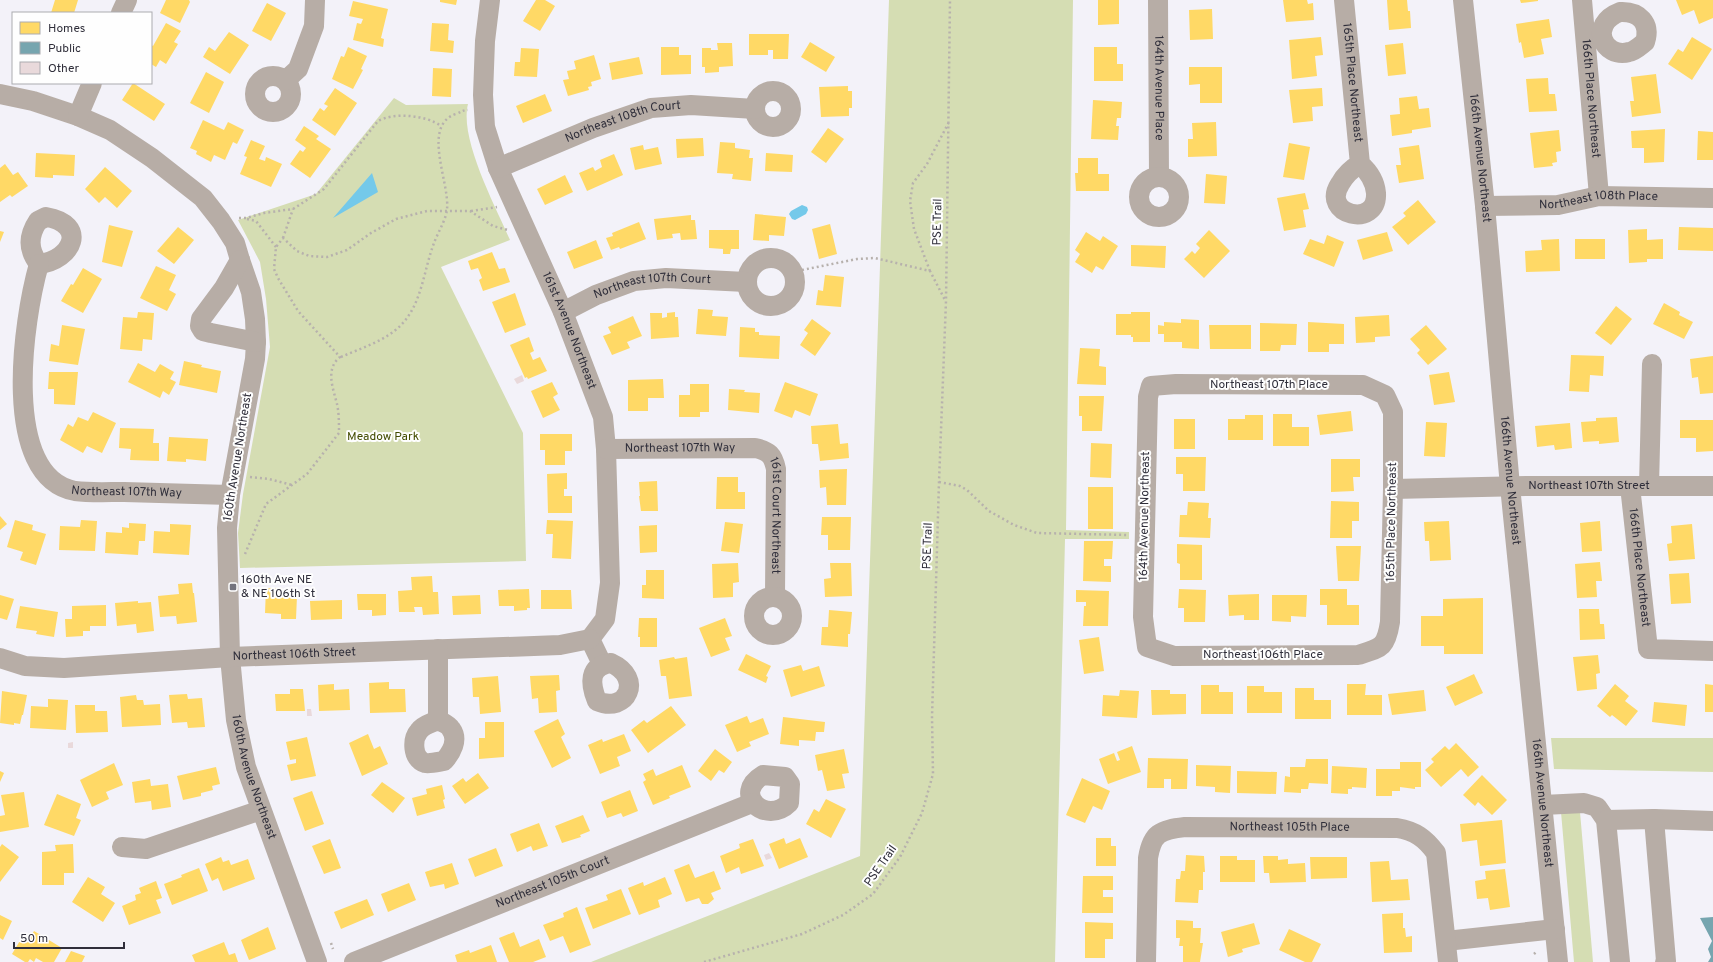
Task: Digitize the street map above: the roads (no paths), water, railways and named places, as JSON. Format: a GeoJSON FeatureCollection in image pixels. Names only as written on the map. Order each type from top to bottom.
{"type":"FeatureCollection","features":[{"type":"Feature","properties":{"kind":"street"},"geometry":{"type":"LineString","coordinates":[[121,12],[127,0]]}},
{"type":"Feature","properties":{"kind":"street"},"geometry":{"type":"LineString","coordinates":[[286,80],[298,69],[314,26],[315,0]]}},
{"type":"Feature","properties":{"kind":"street","name":"161st Avenue Northeast"},"geometry":{"type":"LineString","coordinates":[[490,0],[485,41],[483,95],[485,127],[498,168],[562,312],[603,417],[606,449],[610,583],[605,620],[590,639]]}},
{"type":"Feature","properties":{"kind":"street","name":"164th Avenue Place"},"geometry":{"type":"LineString","coordinates":[[1158,0],[1159,177]]}},
{"type":"Feature","properties":{"kind":"street","name":"165th Place Northeast"},"geometry":{"type":"LineString","coordinates":[[1344,0],[1360,164]]}},
{"type":"Feature","properties":{"kind":"street","name":"166th Avenue Northeast"},"geometry":{"type":"LineString","coordinates":[[1463,0],[1558,962]]}},
{"type":"Feature","properties":{"kind":"street","name":"166th Place Northeast"},"geometry":{"type":"LineString","coordinates":[[1582,0],[1593,34],[1599,196]]}},
{"type":"Feature","properties":{"kind":"street"},"geometry":{"type":"LineString","coordinates":[[78,116],[92,84]]}},
{"type":"Feature","properties":{"kind":"street","name":"160th Avenue Northeast"},"geometry":{"type":"LineString","coordinates":[[0,94],[33,101],[78,116],[110,130],[152,158],[203,198],[222,221],[231,237],[240,260],[251,292],[256,342],[255,359],[230,494],[227,528],[230,657],[236,720],[246,767],[317,962]]}},
{"type":"Feature","properties":{"kind":"street","name":"Northeast 108th Court"},"geometry":{"type":"LineString","coordinates":[[498,168],[593,128],[651,108],[691,105],[755,109]]}},
{"type":"Feature","properties":{"kind":"street","name":"Northeast 108th Place"},"geometry":{"type":"LineString","coordinates":[[1484,206],[1558,205],[1599,196],[1713,198]]}},
{"type":"Feature","properties":{"kind":"street"},"geometry":{"type":"LineString","coordinates":[[240,260],[224,288],[201,319],[200,326],[203,331],[256,342]]}},
{"type":"Feature","properties":{"kind":"street","name":"Northeast 107th Way"},"geometry":{"type":"LineString","coordinates":[[40,264],[23,331],[18,387],[21,428],[34,465],[50,481],[74,491],[230,494]]}},
{"type":"Feature","properties":{"kind":"street","name":"Northeast 107th Court"},"geometry":{"type":"LineString","coordinates":[[562,312],[596,295],[634,281],[666,278],[746,282]]}},
{"type":"Feature","properties":{"kind":"street"},"geometry":{"type":"LineString","coordinates":[[1650,486],[1652,364]]}},
{"type":"Feature","properties":{"kind":"street","name":"Northeast 107th Place"},"geometry":{"type":"LineString","coordinates":[[1151,386],[1176,384],[1363,385],[1385,395]]}},
{"type":"Feature","properties":{"kind":"street","name":"164th Avenue Northeast"},"geometry":{"type":"LineString","coordinates":[[1147,646],[1143,617],[1147,407],[1151,386]]}},
{"type":"Feature","properties":{"kind":"street","name":"165th Place Northeast"},"geometry":{"type":"LineString","coordinates":[[1380,647],[1388,638],[1390,622],[1393,489],[1393,412],[1385,395]]}},
{"type":"Feature","properties":{"kind":"street","name":"Northeast 107th Way"},"geometry":{"type":"LineString","coordinates":[[606,449],[755,448]]}},
{"type":"Feature","properties":{"kind":"street","name":"161st Court Northeast"},"geometry":{"type":"LineString","coordinates":[[755,448],[766,450],[773,457],[776,469],[775,596]]}},
{"type":"Feature","properties":{"kind":"street","name":"Northeast 107th Street"},"geometry":{"type":"LineString","coordinates":[[1393,489],[1510,486],[1713,486]]}},
{"type":"Feature","properties":{"kind":"street","name":"166th Place Northeast"},"geometry":{"type":"LineString","coordinates":[[1630,486],[1648,649],[1713,651]]}},
{"type":"Feature","properties":{"kind":"street"},"geometry":{"type":"LineString","coordinates":[[590,639],[602,664]]}},
{"type":"Feature","properties":{"kind":"street","name":"Northeast 106th Street"},"geometry":{"type":"LineString","coordinates":[[0,658],[26,666],[64,668],[230,657],[560,645],[590,639]]}},
{"type":"Feature","properties":{"kind":"street","name":"Northeast 106th Place"},"geometry":{"type":"LineString","coordinates":[[1147,646],[1174,656],[1358,655],[1380,647]]}},
{"type":"Feature","properties":{"kind":"street"},"geometry":{"type":"LineString","coordinates":[[438,649],[438,720]]}},
{"type":"Feature","properties":{"kind":"street","name":"Northeast 105th Court"},"geometry":{"type":"LineString","coordinates":[[354,962],[752,803]]}},
{"type":"Feature","properties":{"kind":"street"},"geometry":{"type":"LineString","coordinates":[[1543,805],[1584,803],[1598,807],[1606,820],[1620,962]]}},
{"type":"Feature","properties":{"kind":"street"},"geometry":{"type":"LineString","coordinates":[[122,847],[146,849],[261,810]]}},
{"type":"Feature","properties":{"kind":"street"},"geometry":{"type":"LineString","coordinates":[[1606,820],[1654,819],[1713,821]]}},
{"type":"Feature","properties":{"kind":"street"},"geometry":{"type":"LineString","coordinates":[[1654,819],[1665,962]]}},
{"type":"Feature","properties":{"kind":"street","name":"Northeast 105th Place"},"geometry":{"type":"LineString","coordinates":[[1146,962],[1148,858],[1150,844],[1158,834],[1170,829],[1185,827],[1397,828],[1409,830],[1420,835],[1429,843],[1436,853],[1446,942]]}},
{"type":"Feature","properties":{"kind":"street"},"geometry":{"type":"LineString","coordinates":[[1448,962],[1446,942],[1555,929]]}},
{"type":"Feature","properties":{"kind":"water"},"geometry":{"type":"Polygon","coordinates":[[[372,173],[378,192],[333,218],[372,173]]]}},
{"type":"Feature","properties":{"kind":"water"},"geometry":{"type":"Polygon","coordinates":[[[802,205],[807,207],[808,210],[806,214],[795,220],[792,219],[789,214],[791,211],[802,205]]]}},
{"type":"Feature","properties":{"kind":"place","name":"160th Ave NE & NE 106th St"},"geometry":{"type":"Point","coordinates":[233,587]}},
{"type":"Feature","properties":{"kind":"park label","name":"Meadow Park"},"geometry":{"type":"Point","coordinates":[383,437]}}]}
